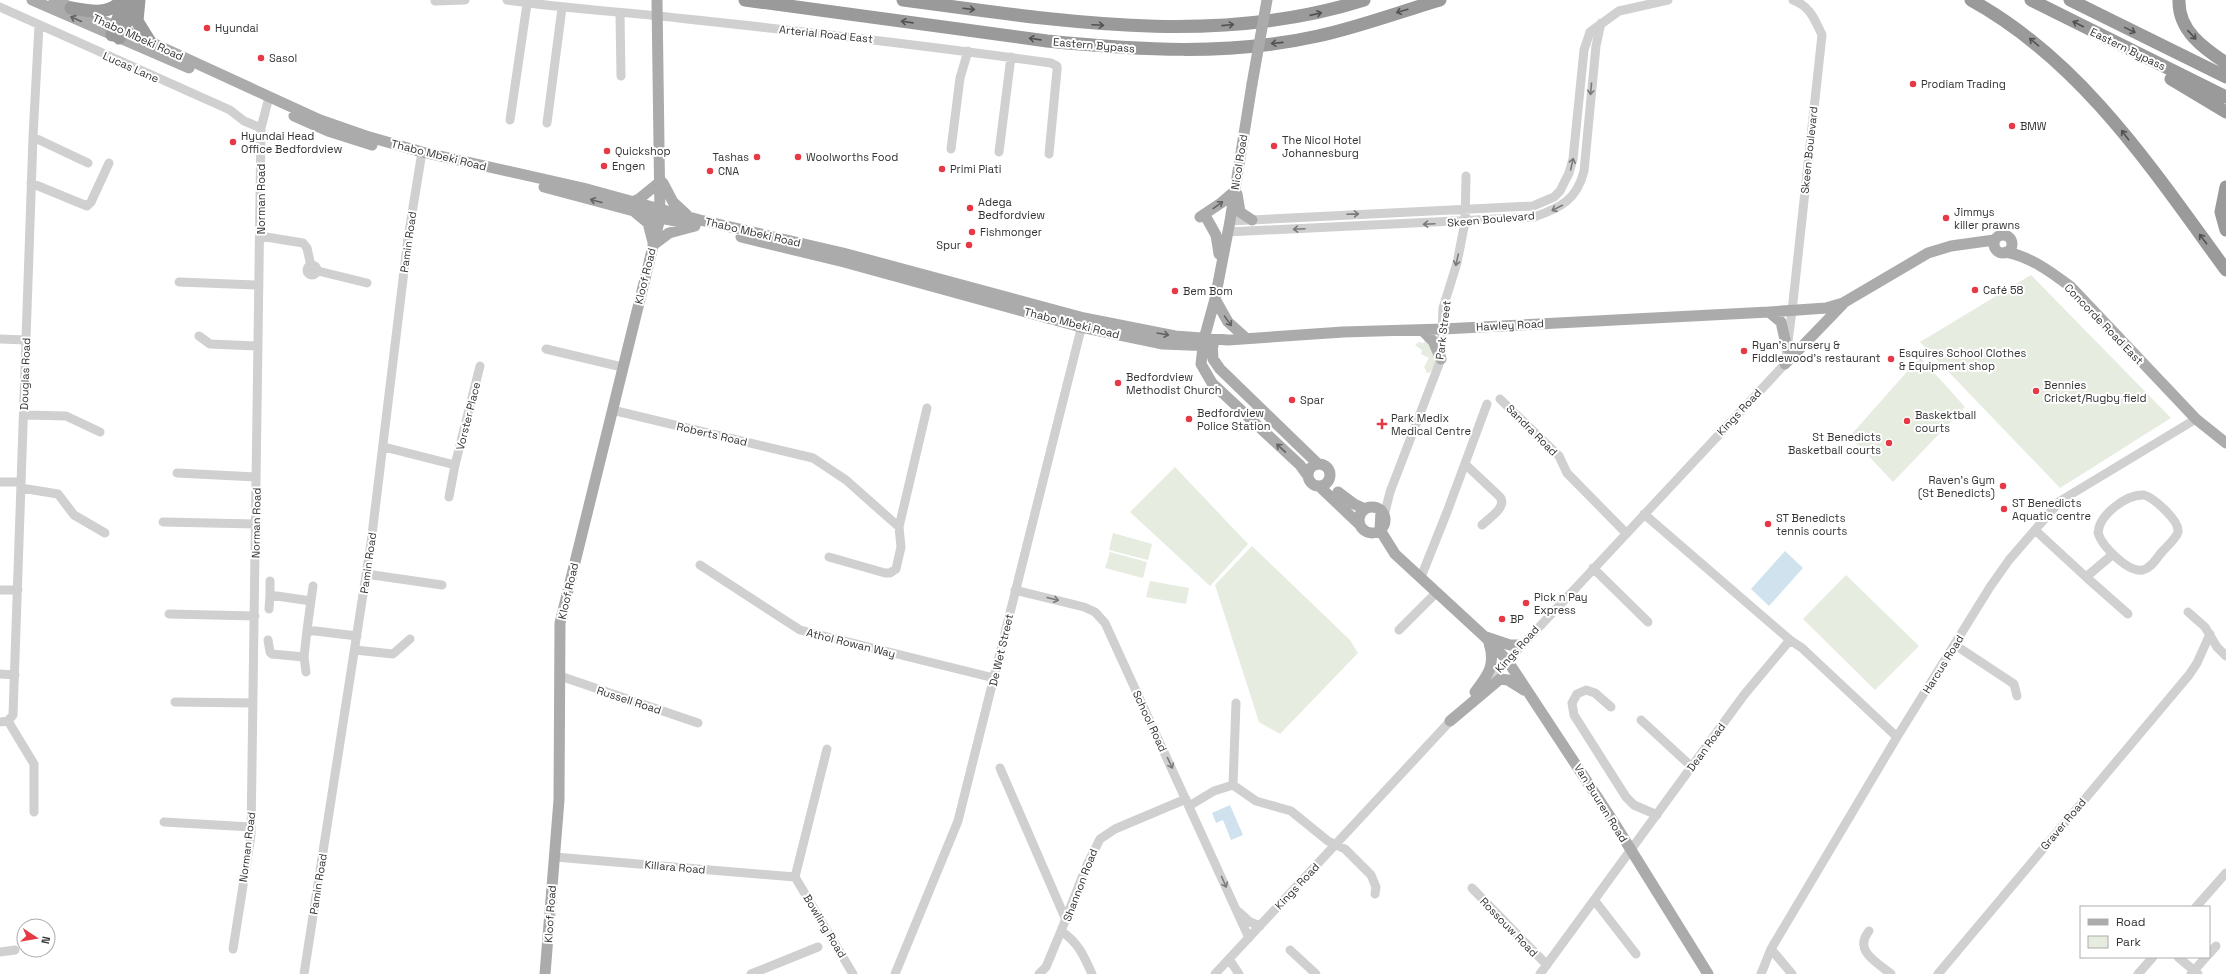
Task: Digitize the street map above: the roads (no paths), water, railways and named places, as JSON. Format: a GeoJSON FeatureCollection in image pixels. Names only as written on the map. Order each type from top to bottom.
{"type":"FeatureCollection","features":[{"type":"Feature","properties":{"kind":"highway"},"geometry":{"type":"LineString","coordinates":[[117,32],[124,0]]}},
{"type":"Feature","properties":{"kind":"highway"},"geometry":{"type":"LineString","coordinates":[[71,8],[95,12],[104,11],[114,8],[124,0]]}},
{"type":"Feature","properties":{"kind":"highway"},"geometry":{"type":"LineString","coordinates":[[117,32],[138,0]]}},
{"type":"Feature","properties":{"kind":"highway"},"geometry":{"type":"LineString","coordinates":[[138,0],[137,21],[150,42]]}},
{"type":"Feature","properties":{"kind":"highway","name":"Eastern Bypass"},"geometry":{"type":"LineString","coordinates":[[746,0],[1046,41],[1092,46],[1187,50],[1283,43],[1318,36],[1440,0]]}},
{"type":"Feature","properties":{"kind":"highway","name":"Eastern Bypass"},"geometry":{"type":"LineString","coordinates":[[903,0],[1093,24],[1152,27],[1216,26],[1277,20],[1314,14],[1364,0]]}},
{"type":"Feature","properties":{"kind":"highway"},"geometry":{"type":"LineString","coordinates":[[1970,0],[2029,38],[2069,72],[2121,129],[2226,270]]}},
{"type":"Feature","properties":{"kind":"highway","name":"Eastern Bypass"},"geometry":{"type":"LineString","coordinates":[[2031,0],[2226,97]]}},
{"type":"Feature","properties":{"kind":"highway","name":"Eastern Bypass"},"geometry":{"type":"LineString","coordinates":[[2070,0],[2226,77]]}},
{"type":"Feature","properties":{"kind":"highway"},"geometry":{"type":"LineString","coordinates":[[2179,0],[2182,18],[2187,30],[2196,40],[2226,62]]}},
{"type":"Feature","properties":{"kind":"highway"},"geometry":{"type":"LineString","coordinates":[[2119,45],[2226,112]]}},
{"type":"Feature","properties":{"kind":"highway"},"geometry":{"type":"LineString","coordinates":[[2226,187],[2221,212],[2226,230]]}},
{"type":"Feature","properties":{"kind":"main road","name":"Thabo Mbeki Road"},"geometry":{"type":"LineString","coordinates":[[32,0],[117,32],[150,42],[328,131],[362,143],[406,150]]}},
{"type":"Feature","properties":{"kind":"main road","name":"Thabo Mbeki Road"},"geometry":{"type":"LineString","coordinates":[[54,0],[117,32],[268,100],[406,150],[843,258],[935,284],[1163,344],[1187,342]]}},
{"type":"Feature","properties":{"kind":"main road","name":"Nicol Road"},"geometry":{"type":"LineString","coordinates":[[1208,342],[1208,324],[1215,298],[1220,261],[1230,221],[1267,0]]}},
{"type":"Feature","properties":{"kind":"main road","name":"Kloof Road"},"geometry":{"type":"LineString","coordinates":[[546,974],[559,800],[560,634],[564,603],[660,214],[657,2]]}},
{"type":"Feature","properties":{"kind":"main road"},"geometry":{"type":"LineString","coordinates":[[660,179],[668,196],[694,221],[669,233],[653,244],[648,224],[633,206],[660,179]]}},
{"type":"Feature","properties":{"kind":"main road"},"geometry":{"type":"LineString","coordinates":[[1220,261],[1216,235],[1203,218],[1235,189]]}},
{"type":"Feature","properties":{"kind":"main road"},"geometry":{"type":"LineString","coordinates":[[1235,189],[1240,212],[1252,220]]}},
{"type":"Feature","properties":{"kind":"main road"},"geometry":{"type":"LineString","coordinates":[[2002,234],[2008,236],[2012,241],[2010,249],[1999,248],[1997,236],[2002,234]]}},
{"type":"Feature","properties":{"kind":"main road","name":"Concorde Road East"},"geometry":{"type":"LineString","coordinates":[[2012,241],[2039,260],[2051,272]]}},
{"type":"Feature","properties":{"kind":"main road","name":"Concorde Road East"},"geometry":{"type":"LineString","coordinates":[[1792,311],[1826,308],[1843,304],[1928,253],[1951,246],[1970,243],[1999,248],[2021,255],[2051,272],[2071,287],[2196,419],[2226,443]]}},
{"type":"Feature","properties":{"kind":"main road","name":"Thabo Mbeki Road"},"geometry":{"type":"LineString","coordinates":[[935,284],[1002,297],[1037,306],[1083,322]]}},
{"type":"Feature","properties":{"kind":"main road"},"geometry":{"type":"LineString","coordinates":[[1215,298],[1228,322],[1247,339]]}},
{"type":"Feature","properties":{"kind":"main road"},"geometry":{"type":"LineString","coordinates":[[1784,364],[1843,304]]}},
{"type":"Feature","properties":{"kind":"main road","name":"Hawley Road"},"geometry":{"type":"LineString","coordinates":[[1208,342],[1792,311]]}},
{"type":"Feature","properties":{"kind":"main road"},"geometry":{"type":"LineString","coordinates":[[1769,312],[1781,322],[1787,348]]}},
{"type":"Feature","properties":{"kind":"main road"},"geometry":{"type":"LineString","coordinates":[[1422,330],[1433,341],[1441,359]]}},
{"type":"Feature","properties":{"kind":"main road"},"geometry":{"type":"LineString","coordinates":[[1187,342],[1208,342]]}},
{"type":"Feature","properties":{"kind":"main road"},"geometry":{"type":"LineString","coordinates":[[1187,342],[1209,380],[1300,465],[1311,482],[1323,484],[1348,501],[1365,509]]}},
{"type":"Feature","properties":{"kind":"main road"},"geometry":{"type":"LineString","coordinates":[[1201,364],[1208,342]]}},
{"type":"Feature","properties":{"kind":"main road"},"geometry":{"type":"LineString","coordinates":[[1208,342],[1215,364],[1230,380],[1318,464],[1325,466],[1329,472],[1323,484]]}},
{"type":"Feature","properties":{"kind":"main road"},"geometry":{"type":"LineString","coordinates":[[1220,390],[1230,380]]}},
{"type":"Feature","properties":{"kind":"main road"},"geometry":{"type":"LineString","coordinates":[[1308,476],[1312,467],[1318,464]]}},
{"type":"Feature","properties":{"kind":"main road"},"geometry":{"type":"LineString","coordinates":[[1323,484],[1363,530],[1368,532],[1408,565],[1487,639],[1510,645],[1520,645]]}},
{"type":"Feature","properties":{"kind":"main road"},"geometry":{"type":"LineString","coordinates":[[1359,524],[1359,517],[1365,509],[1372,507],[1382,520],[1408,565]]}},
{"type":"Feature","properties":{"kind":"main road"},"geometry":{"type":"LineString","coordinates":[[1368,532],[1382,520]]}},
{"type":"Feature","properties":{"kind":"main road"},"geometry":{"type":"LineString","coordinates":[[1382,520],[1395,554]]}},
{"type":"Feature","properties":{"kind":"main road"},"geometry":{"type":"LineString","coordinates":[[1463,708],[1492,668],[1492,655],[1487,639]]}},
{"type":"Feature","properties":{"kind":"main road","name":"Van Buuren Road"},"geometry":{"type":"LineString","coordinates":[[1487,639],[1507,660],[1631,851],[1708,974]]}},
{"type":"Feature","properties":{"kind":"main road"},"geometry":{"type":"LineString","coordinates":[[1450,721],[1500,679],[1508,680],[1528,692]]}},
{"type":"Feature","properties":{"kind":"street"},"geometry":{"type":"LineString","coordinates":[[435,1],[465,0]]}},
{"type":"Feature","properties":{"kind":"street","name":"Arterial Road East"},"geometry":{"type":"LineString","coordinates":[[507,0],[526,4],[562,8],[657,16],[968,51],[1051,63],[1057,66],[1049,154]]}},
{"type":"Feature","properties":{"kind":"street","name":"Skeen Boulevard"},"geometry":{"type":"LineString","coordinates":[[1230,221],[1534,206],[1554,197],[1565,185],[1569,173],[1576,135],[1586,40],[1590,32],[1619,11],[1668,0]]}},
{"type":"Feature","properties":{"kind":"street","name":"Skeen Boulevard"},"geometry":{"type":"LineString","coordinates":[[1792,311],[1822,35],[1812,14],[1806,8],[1793,0]]}},
{"type":"Feature","properties":{"kind":"street"},"geometry":{"type":"LineString","coordinates":[[510,120],[526,4]]}},
{"type":"Feature","properties":{"kind":"street","name":"Lucas Lane"},"geometry":{"type":"LineString","coordinates":[[0,7],[230,110],[244,122],[261,128]]}},
{"type":"Feature","properties":{"kind":"street"},"geometry":{"type":"LineString","coordinates":[[547,123],[562,8]]}},
{"type":"Feature","properties":{"kind":"street"},"geometry":{"type":"LineString","coordinates":[[620,13],[621,76]]}},
{"type":"Feature","properties":{"kind":"street","name":"Skeen Boulevard"},"geometry":{"type":"LineString","coordinates":[[1227,232],[1388,226],[1534,217],[1566,203],[1582,180],[1588,136],[1593,70],[1601,23]]}},
{"type":"Feature","properties":{"kind":"street","name":"Douglas Road"},"geometry":{"type":"LineString","coordinates":[[34,812],[34,764],[4,722],[13,715],[31,183],[39,25]]}},
{"type":"Feature","properties":{"kind":"street"},"geometry":{"type":"LineString","coordinates":[[951,149],[960,78],[968,51]]}},
{"type":"Feature","properties":{"kind":"street"},"geometry":{"type":"LineString","coordinates":[[999,152],[1011,57]]}},
{"type":"Feature","properties":{"kind":"street"},"geometry":{"type":"LineString","coordinates":[[1582,69],[1593,70]]}},
{"type":"Feature","properties":{"kind":"street","name":"Norman Road"},"geometry":{"type":"LineString","coordinates":[[233,949],[251,827],[261,128],[268,100]]}},
{"type":"Feature","properties":{"kind":"street"},"geometry":{"type":"LineString","coordinates":[[1576,135],[1588,136]]}},
{"type":"Feature","properties":{"kind":"street"},"geometry":{"type":"LineString","coordinates":[[33,136],[88,163]]}},
{"type":"Feature","properties":{"kind":"street","name":"Pamin Road"},"geometry":{"type":"LineString","coordinates":[[304,974],[366,574],[384,447],[406,253],[421,154]]}},
{"type":"Feature","properties":{"kind":"street"},"geometry":{"type":"LineString","coordinates":[[31,183],[87,206],[91,202],[109,163]]}},
{"type":"Feature","properties":{"kind":"street","name":"Park Street"},"geometry":{"type":"LineString","coordinates":[[1382,520],[1390,492],[1441,359],[1443,308],[1457,263],[1465,222],[1466,176]]}},
{"type":"Feature","properties":{"kind":"street"},"geometry":{"type":"LineString","coordinates":[[1382,213],[1388,226]]}},
{"type":"Feature","properties":{"kind":"street"},"geometry":{"type":"LineString","coordinates":[[260,236],[303,242],[307,248],[314,268],[367,283]]}},
{"type":"Feature","properties":{"kind":"street"},"geometry":{"type":"LineString","coordinates":[[179,282],[259,286]]}},
{"type":"Feature","properties":{"kind":"street"},"geometry":{"type":"LineString","coordinates":[[1784,364],[1792,311]]}},
{"type":"Feature","properties":{"kind":"street","name":"De Wet Street"},"geometry":{"type":"LineString","coordinates":[[895,974],[958,821],[1083,322]]}},
{"type":"Feature","properties":{"kind":"street"},"geometry":{"type":"LineString","coordinates":[[199,336],[210,344],[258,346]]}},
{"type":"Feature","properties":{"kind":"street"},"geometry":{"type":"LineString","coordinates":[[0,339],[26,340]]}},
{"type":"Feature","properties":{"kind":"street"},"geometry":{"type":"LineString","coordinates":[[546,349],[622,367]]}},
{"type":"Feature","properties":{"kind":"street","name":"Kings Road"},"geometry":{"type":"LineString","coordinates":[[1215,974],[1337,845],[1520,645],[1784,364]]}},
{"type":"Feature","properties":{"kind":"street","name":"Vorster Place"},"geometry":{"type":"LineString","coordinates":[[449,497],[455,465],[480,366]]}},
{"type":"Feature","properties":{"kind":"street","name":"Sandra Road"},"geometry":{"type":"LineString","coordinates":[[1500,399],[1558,456],[1567,473],[1626,533]]}},
{"type":"Feature","properties":{"kind":"street"},"geometry":{"type":"LineString","coordinates":[[1421,577],[1487,404]]}},
{"type":"Feature","properties":{"kind":"street"},"geometry":{"type":"LineString","coordinates":[[829,557],[885,573],[893,572],[896,569],[901,554],[899,527],[927,408]]}},
{"type":"Feature","properties":{"kind":"street","name":"Roberts Road"},"geometry":{"type":"LineString","coordinates":[[612,410],[813,458],[846,480],[899,527]]}},
{"type":"Feature","properties":{"kind":"street"},"geometry":{"type":"LineString","coordinates":[[24,415],[66,416],[100,432]]}},
{"type":"Feature","properties":{"kind":"street","name":"Harcus Road"},"geometry":{"type":"LineString","coordinates":[[1761,974],[1771,949],[1897,737],[1956,645],[1995,579],[2060,501],[2196,419]]}},
{"type":"Feature","properties":{"kind":"street","name":"Vorster Place"},"geometry":{"type":"LineString","coordinates":[[384,447],[455,465]]}},
{"type":"Feature","properties":{"kind":"street"},"geometry":{"type":"LineString","coordinates":[[1465,464],[1499,496],[1502,502],[1502,507],[1482,525]]}},
{"type":"Feature","properties":{"kind":"street"},"geometry":{"type":"LineString","coordinates":[[177,473],[256,477]]}},
{"type":"Feature","properties":{"kind":"street"},"geometry":{"type":"LineString","coordinates":[[0,482],[21,485],[58,494],[74,515],[105,533]]}},
{"type":"Feature","properties":{"kind":"street"},"geometry":{"type":"LineString","coordinates":[[2144,495],[2151,498],[2177,524],[2176,536],[2145,569],[2133,568],[2112,555],[2099,537],[2098,528],[2113,509],[2134,496],[2144,495]]}},
{"type":"Feature","properties":{"kind":"street"},"geometry":{"type":"LineString","coordinates":[[1644,514],[1790,640],[1802,648],[1897,737]]}},
{"type":"Feature","properties":{"kind":"street"},"geometry":{"type":"LineString","coordinates":[[163,522],[256,524]]}},
{"type":"Feature","properties":{"kind":"street"},"geometry":{"type":"LineString","coordinates":[[2036,530],[2128,614]]}},
{"type":"Feature","properties":{"kind":"street"},"geometry":{"type":"LineString","coordinates":[[2086,577],[2112,555]]}},
{"type":"Feature","properties":{"kind":"street","name":"Athol Rowan Way"},"geometry":{"type":"LineString","coordinates":[[700,565],[800,630],[994,678]]}},
{"type":"Feature","properties":{"kind":"street"},"geometry":{"type":"LineString","coordinates":[[1593,568],[1648,622]]}},
{"type":"Feature","properties":{"kind":"street"},"geometry":{"type":"LineString","coordinates":[[366,574],[442,584]]}},
{"type":"Feature","properties":{"kind":"street"},"geometry":{"type":"LineString","coordinates":[[269,609],[270,581]]}},
{"type":"Feature","properties":{"kind":"street"},"geometry":{"type":"LineString","coordinates":[[306,672],[304,657],[313,586]]}},
{"type":"Feature","properties":{"kind":"street"},"geometry":{"type":"LineString","coordinates":[[0,590],[18,590]]}},
{"type":"Feature","properties":{"kind":"street","name":"School Road"},"geometry":{"type":"LineString","coordinates":[[1015,590],[1084,607],[1094,612],[1102,619],[1188,802],[1249,938]]}},
{"type":"Feature","properties":{"kind":"street"},"geometry":{"type":"LineString","coordinates":[[1399,630],[1437,592]]}},
{"type":"Feature","properties":{"kind":"street"},"geometry":{"type":"LineString","coordinates":[[270,595],[311,601]]}},
{"type":"Feature","properties":{"kind":"street"},"geometry":{"type":"LineString","coordinates":[[2188,612],[2205,627],[2217,647],[2226,656]]}},
{"type":"Feature","properties":{"kind":"street"},"geometry":{"type":"LineString","coordinates":[[169,614],[255,616]]}},
{"type":"Feature","properties":{"kind":"street"},"geometry":{"type":"LineString","coordinates":[[307,630],[357,636]]}},
{"type":"Feature","properties":{"kind":"street","name":"Graver Road"},"geometry":{"type":"LineString","coordinates":[[1938,974],[2189,675],[2197,664],[2210,634]]}},
{"type":"Feature","properties":{"kind":"street"},"geometry":{"type":"LineString","coordinates":[[355,650],[393,654],[410,639]]}},
{"type":"Feature","properties":{"kind":"street"},"geometry":{"type":"LineString","coordinates":[[268,640],[270,652],[272,654],[304,657]]}},
{"type":"Feature","properties":{"kind":"street","name":"Dean Road"},"geometry":{"type":"LineString","coordinates":[[1540,974],[1595,901],[1744,695],[1790,640]]}},
{"type":"Feature","properties":{"kind":"street"},"geometry":{"type":"LineString","coordinates":[[1956,645],[2014,684],[2017,696]]}},
{"type":"Feature","properties":{"kind":"street"},"geometry":{"type":"LineString","coordinates":[[0,674],[15,675]]}},
{"type":"Feature","properties":{"kind":"street","name":"Russell Road"},"geometry":{"type":"LineString","coordinates":[[560,676],[698,723]]}},
{"type":"Feature","properties":{"kind":"street"},"geometry":{"type":"LineString","coordinates":[[1611,707],[1595,693],[1586,690],[1577,694],[1572,703],[1574,715],[1626,797],[1634,805],[1657,815]]}},
{"type":"Feature","properties":{"kind":"street"},"geometry":{"type":"LineString","coordinates":[[175,702],[253,703]]}},
{"type":"Feature","properties":{"kind":"street"},"geometry":{"type":"LineString","coordinates":[[1236,703],[1233,786],[1256,801],[1291,811],[1328,841],[1345,849],[1371,875],[1376,886],[1375,894]]}},
{"type":"Feature","properties":{"kind":"street"},"geometry":{"type":"LineString","coordinates":[[1641,720],[1692,767]]}},
{"type":"Feature","properties":{"kind":"street"},"geometry":{"type":"LineString","coordinates":[[795,877],[827,749]]}},
{"type":"Feature","properties":{"kind":"street"},"geometry":{"type":"LineString","coordinates":[[1000,768],[1066,920]]}},
{"type":"Feature","properties":{"kind":"street","name":"Shannon Road"},"geometry":{"type":"LineString","coordinates":[[1040,974],[1046,967],[1087,865],[1100,838],[1116,829],[1214,791],[1233,786]]}},
{"type":"Feature","properties":{"kind":"street"},"geometry":{"type":"LineString","coordinates":[[164,822],[251,827]]}},
{"type":"Feature","properties":{"kind":"street","name":"Killara Road"},"geometry":{"type":"LineString","coordinates":[[554,857],[795,877]]}},
{"type":"Feature","properties":{"kind":"street"},"geometry":{"type":"LineString","coordinates":[[2197,906],[2226,873]]}},
{"type":"Feature","properties":{"kind":"street","name":"Bowling Road"},"geometry":{"type":"LineString","coordinates":[[795,877],[854,974]]}},
{"type":"Feature","properties":{"kind":"street","name":"Rossouw Road"},"geometry":{"type":"LineString","coordinates":[[1472,888],[1547,966]]}},
{"type":"Feature","properties":{"kind":"street"},"geometry":{"type":"LineString","coordinates":[[1595,901],[1636,954]]}},
{"type":"Feature","properties":{"kind":"street","name":"School Road"},"geometry":{"type":"LineString","coordinates":[[1236,908],[1246,919],[1260,926]]}},
{"type":"Feature","properties":{"kind":"street"},"geometry":{"type":"LineString","coordinates":[[1061,931],[1073,939],[1081,950],[1092,974]]}},
{"type":"Feature","properties":{"kind":"street"},"geometry":{"type":"LineString","coordinates":[[1869,931],[1863,939],[1862,946],[1866,953],[1891,974]]}},
{"type":"Feature","properties":{"kind":"street"},"geometry":{"type":"LineString","coordinates":[[2210,953],[2216,946]]}},
{"type":"Feature","properties":{"kind":"street"},"geometry":{"type":"LineString","coordinates":[[751,974],[818,947]]}},
{"type":"Feature","properties":{"kind":"street"},"geometry":{"type":"LineString","coordinates":[[1771,949],[1792,974]]}},
{"type":"Feature","properties":{"kind":"street"},"geometry":{"type":"LineString","coordinates":[[0,952],[15,950]]}},
{"type":"Feature","properties":{"kind":"street"},"geometry":{"type":"LineString","coordinates":[[1290,950],[1316,974]]}},
{"type":"Feature","properties":{"kind":"street"},"geometry":{"type":"LineString","coordinates":[[2138,974],[2152,958]]}},
{"type":"Feature","properties":{"kind":"street"},"geometry":{"type":"LineString","coordinates":[[2179,958],[2194,973],[2205,958]]}},
{"type":"Feature","properties":{"kind":"street"},"geometry":{"type":"LineString","coordinates":[[1229,959],[1239,974]]}},
{"type":"Feature","properties":{"kind":"water"},"geometry":{"type":"Polygon","coordinates":[[[1785,551],[1803,568],[1769,606],[1751,589],[1785,551]]]}},
{"type":"Feature","properties":{"kind":"water"},"geometry":{"type":"Polygon","coordinates":[[[1230,805],[1243,835],[1231,840],[1223,820],[1216,823],[1212,813],[1230,805]]]}},
{"type":"Feature","properties":{"kind":"place","name":"Hyundai"},"geometry":{"type":"Point","coordinates":[207,28]}},
{"type":"Feature","properties":{"kind":"place","name":"Sasol"},"geometry":{"type":"Point","coordinates":[261,58]}},
{"type":"Feature","properties":{"kind":"place","name":"Prodiam Trading"},"geometry":{"type":"Point","coordinates":[1913,84]}},
{"type":"Feature","properties":{"kind":"place","name":"BMW"},"geometry":{"type":"Point","coordinates":[2012,126]}},
{"type":"Feature","properties":{"kind":"place","name":"Hyundai Head Office Bedfordview"},"geometry":{"type":"Point","coordinates":[233,142]}},
{"type":"Feature","properties":{"kind":"place","name":"The Nicol Hotel Johannesburg"},"geometry":{"type":"Point","coordinates":[1274,146]}},
{"type":"Feature","properties":{"kind":"place","name":"Quickshop"},"geometry":{"type":"Point","coordinates":[607,151]}},
{"type":"Feature","properties":{"kind":"place","name":"Tashas"},"geometry":{"type":"Point","coordinates":[757,157]}},
{"type":"Feature","properties":{"kind":"place","name":"Woolworths Food"},"geometry":{"type":"Point","coordinates":[798,157]}},
{"type":"Feature","properties":{"kind":"place","name":"Engen"},"geometry":{"type":"Point","coordinates":[604,166]}},
{"type":"Feature","properties":{"kind":"place","name":"Primi Piati"},"geometry":{"type":"Point","coordinates":[942,169]}},
{"type":"Feature","properties":{"kind":"place","name":"CNA"},"geometry":{"type":"Point","coordinates":[710,171]}},
{"type":"Feature","properties":{"kind":"place","name":"Adega Bedfordview"},"geometry":{"type":"Point","coordinates":[970,208]}},
{"type":"Feature","properties":{"kind":"place","name":"Jimmys killer prawns"},"geometry":{"type":"Point","coordinates":[1946,218]}},
{"type":"Feature","properties":{"kind":"place","name":"Fishmonger"},"geometry":{"type":"Point","coordinates":[972,232]}},
{"type":"Feature","properties":{"kind":"place","name":"Spur"},"geometry":{"type":"Point","coordinates":[969,245]}},
{"type":"Feature","properties":{"kind":"place","name":"Café 58"},"geometry":{"type":"Point","coordinates":[1975,290]}},
{"type":"Feature","properties":{"kind":"place","name":"Bem Bom"},"geometry":{"type":"Point","coordinates":[1175,291]}},
{"type":"Feature","properties":{"kind":"place","name":"Ryan's nursery & Fiddlewood's restaurant"},"geometry":{"type":"Point","coordinates":[1744,351]}},
{"type":"Feature","properties":{"kind":"place","name":"Esquires School Clothes & Equipment shop"},"geometry":{"type":"Point","coordinates":[1891,359]}},
{"type":"Feature","properties":{"kind":"place","name":"Bedfordview Methodist Church"},"geometry":{"type":"Point","coordinates":[1118,383]}},
{"type":"Feature","properties":{"kind":"place","name":"Bennies Cricket/Rugby field"},"geometry":{"type":"Point","coordinates":[2036,391]}},
{"type":"Feature","properties":{"kind":"place","name":"Spar"},"geometry":{"type":"Point","coordinates":[1292,400]}},
{"type":"Feature","properties":{"kind":"place","name":"Bedfordview Police Station"},"geometry":{"type":"Point","coordinates":[1189,419]}},
{"type":"Feature","properties":{"kind":"place","name":"Baskektball courts"},"geometry":{"type":"Point","coordinates":[1907,421]}},
{"type":"Feature","properties":{"kind":"place","name":"Park Medix Medical Centre"},"geometry":{"type":"Point","coordinates":[1382,424]}},
{"type":"Feature","properties":{"kind":"place","name":"St Benedicts Basketball courts"},"geometry":{"type":"Point","coordinates":[1889,443]}},
{"type":"Feature","properties":{"kind":"place","name":"Raven's Gym (St Benedicts)"},"geometry":{"type":"Point","coordinates":[2003,486]}},
{"type":"Feature","properties":{"kind":"place","name":"ST Benedicts Aquatic centre"},"geometry":{"type":"Point","coordinates":[2004,509]}},
{"type":"Feature","properties":{"kind":"place","name":"ST Benedicts tennis courts"},"geometry":{"type":"Point","coordinates":[1768,524]}},
{"type":"Feature","properties":{"kind":"place","name":"Pick n Pay Express"},"geometry":{"type":"Point","coordinates":[1526,603]}},
{"type":"Feature","properties":{"kind":"place","name":"BP"},"geometry":{"type":"Point","coordinates":[1502,619]}}]}
